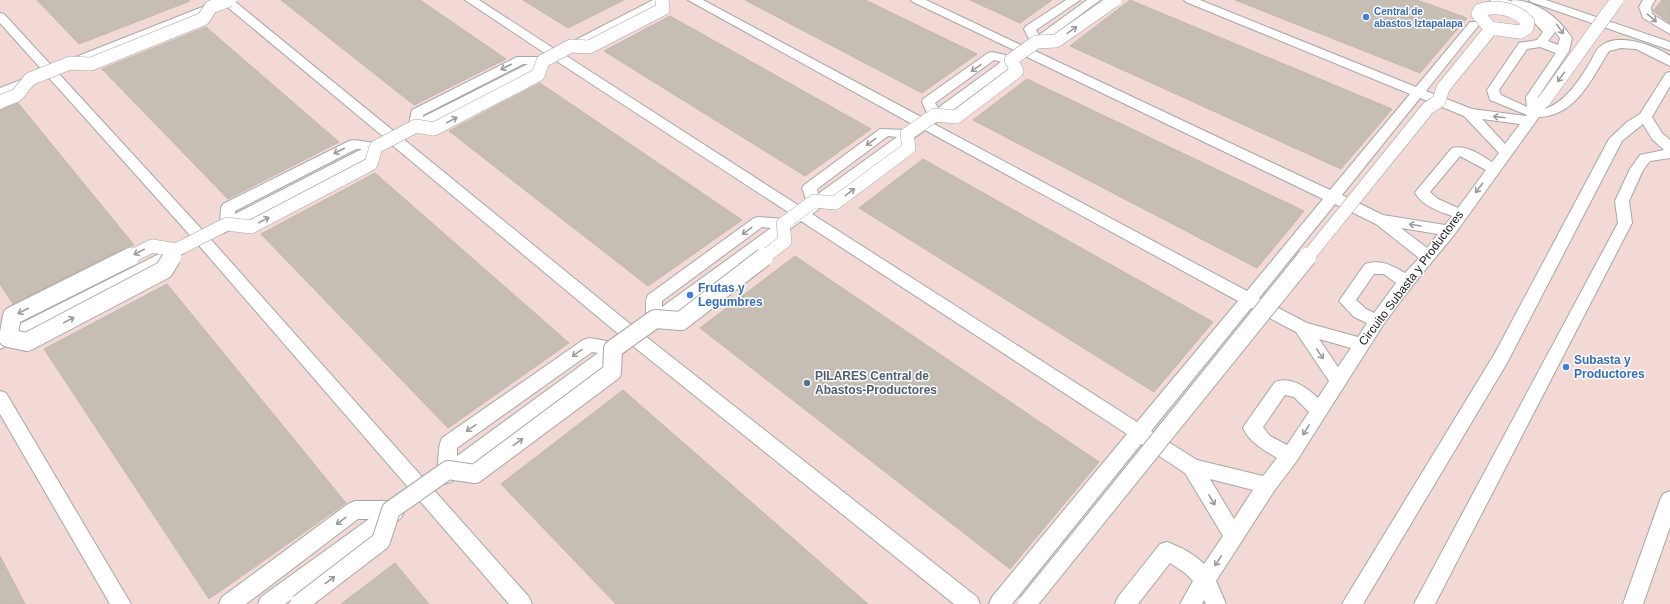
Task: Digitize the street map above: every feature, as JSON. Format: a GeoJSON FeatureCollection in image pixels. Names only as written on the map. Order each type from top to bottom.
{"type":"FeatureCollection","features":[{"type":"Feature","properties":{"kind":"street"},"geometry":{"type":"LineString","coordinates":[[0,82],[7,79],[30,79],[70,63],[91,64],[98,62],[203,19],[211,7],[228,0]]}},
{"type":"Feature","properties":{"kind":"street"},"geometry":{"type":"LineString","coordinates":[[0,92],[228,0]]}},
{"type":"Feature","properties":{"kind":"street"},"geometry":{"type":"LineString","coordinates":[[228,0],[634,336],[970,604]]}},
{"type":"Feature","properties":{"kind":"street"},"geometry":{"type":"LineString","coordinates":[[471,0],[549,58],[801,214],[1192,467],[1267,485]]}},
{"type":"Feature","properties":{"kind":"street"},"geometry":{"type":"LineString","coordinates":[[570,46],[572,34],[639,0]]}},
{"type":"Feature","properties":{"kind":"street"},"geometry":{"type":"LineString","coordinates":[[2,341],[394,138],[549,58],[662,0],[663,9],[589,47],[570,46],[549,58],[521,60],[424,109],[417,113],[416,126]]}},
{"type":"Feature","properties":{"kind":"street"},"geometry":{"type":"LineString","coordinates":[[694,0],[930,120],[1302,328],[1361,344]]}},
{"type":"Feature","properties":{"kind":"street"},"geometry":{"type":"LineString","coordinates":[[917,0],[1031,47],[1333,198],[1381,220],[1428,257]]}},
{"type":"Feature","properties":{"kind":"street"},"geometry":{"type":"LineString","coordinates":[[1031,47],[1030,29],[1074,0]]}},
{"type":"Feature","properties":{"kind":"street"},"geometry":{"type":"LineString","coordinates":[[268,604],[1094,0]]}},
{"type":"Feature","properties":{"kind":"street"},"geometry":{"type":"LineString","coordinates":[[930,120],[928,102],[992,56],[1011,60],[1031,47],[1056,41],[1115,0]]}},
{"type":"Feature","properties":{"kind":"street"},"geometry":{"type":"LineString","coordinates":[[1190,0],[1469,113],[1555,111],[1572,97],[1605,48],[1611,45],[1623,44],[1638,46],[1651,50],[1670,62]]}},
{"type":"Feature","properties":{"kind":"street"},"geometry":{"type":"LineString","coordinates":[[1027,604],[1428,108],[1436,104],[1443,97],[1443,88],[1491,29],[1481,19],[1478,14],[1480,10],[1492,7],[1509,10],[1528,22],[1527,28],[1520,32],[1497,29],[1484,25],[1477,17],[1477,13],[1489,0]]}},
{"type":"Feature","properties":{"kind":"street"},"geometry":{"type":"LineString","coordinates":[[1496,0],[1515,6],[1542,22],[1549,32],[1541,43]]}},
{"type":"Feature","properties":{"kind":"street"},"geometry":{"type":"LineString","coordinates":[[1517,0],[1550,18],[1558,25],[1566,38],[1563,51],[1532,97],[1536,111]]}},
{"type":"Feature","properties":{"kind":"street"},"geometry":{"type":"LineString","coordinates":[[1535,0],[1670,46]]}},
{"type":"Feature","properties":{"kind":"street","name":"Circuito Subasta y Productores"},"geometry":{"type":"LineString","coordinates":[[1190,604],[1267,485],[1290,456],[1377,321],[1406,282],[1449,231],[1617,0]]}},
{"type":"Feature","properties":{"kind":"street"},"geometry":{"type":"LineString","coordinates":[[1649,0],[1645,7],[1647,16],[1670,30]]}},
{"type":"Feature","properties":{"kind":"street"},"geometry":{"type":"LineString","coordinates":[[0,16],[201,238],[422,492],[522,604]]}},
{"type":"Feature","properties":{"kind":"street"},"geometry":{"type":"LineString","coordinates":[[998,604],[1248,298],[1333,198],[1417,92],[1474,24]]}},
{"type":"Feature","properties":{"kind":"street"},"geometry":{"type":"LineString","coordinates":[[1536,111],[1495,97],[1493,90],[1523,46],[1541,43],[1563,51]]}},
{"type":"Feature","properties":{"kind":"street"},"geometry":{"type":"LineString","coordinates":[[227,224],[228,208],[354,144],[376,147],[416,126],[434,129],[538,75],[549,58]]}},
{"type":"Feature","properties":{"kind":"street"},"geometry":{"type":"LineString","coordinates":[[814,201],[809,188],[885,132],[907,134],[930,120],[956,117],[1017,70],[1011,60]]}},
{"type":"Feature","properties":{"kind":"street"},"geometry":{"type":"LineString","coordinates":[[1352,604],[1501,358],[1616,139],[1632,125],[1645,118],[1670,76]]}},
{"type":"Feature","properties":{"kind":"street"},"geometry":{"type":"LineString","coordinates":[[0,102],[17,95],[30,79]]}},
{"type":"Feature","properties":{"kind":"street"},"geometry":{"type":"LineString","coordinates":[[1469,113],[1506,153]]}},
{"type":"Feature","properties":{"kind":"street"},"geometry":{"type":"LineString","coordinates":[[1645,118],[1658,136],[1670,148]]}},
{"type":"Feature","properties":{"kind":"street"},"geometry":{"type":"LineString","coordinates":[[655,320],[654,299],[759,222],[783,224],[814,201],[835,203],[909,148],[907,134]]}},
{"type":"Feature","properties":{"kind":"street"},"geometry":{"type":"LineString","coordinates":[[2,341],[27,342],[164,270],[176,250],[227,224],[251,227],[371,164],[376,147]]}},
{"type":"Feature","properties":{"kind":"street"},"geometry":{"type":"LineString","coordinates":[[1460,214],[1433,203],[1422,193],[1457,151],[1471,155],[1494,169]]}},
{"type":"Feature","properties":{"kind":"street"},"geometry":{"type":"LineString","coordinates":[[1424,604],[1625,223],[1622,201],[1637,169],[1645,158],[1656,155],[1670,154]]}},
{"type":"Feature","properties":{"kind":"street"},"geometry":{"type":"LineString","coordinates":[[1381,220],[1449,231]]}},
{"type":"Feature","properties":{"kind":"street"},"geometry":{"type":"LineString","coordinates":[[448,470],[448,444],[589,345],[613,349],[655,320],[681,321],[785,241],[783,224]]}},
{"type":"Feature","properties":{"kind":"street"},"geometry":{"type":"LineString","coordinates":[[2,341],[12,316],[152,246],[176,250]]}},
{"type":"Feature","properties":{"kind":"street"},"geometry":{"type":"LineString","coordinates":[[1377,321],[1360,313],[1346,301],[1370,268],[1387,269],[1406,282]]}},
{"type":"Feature","properties":{"kind":"street"},"geometry":{"type":"LineString","coordinates":[[1302,328],[1338,380]]}},
{"type":"Feature","properties":{"kind":"street"},"geometry":{"type":"LineString","coordinates":[[229,604],[355,510],[391,510],[448,470],[475,474],[612,372],[613,349]]}},
{"type":"Feature","properties":{"kind":"street"},"geometry":{"type":"LineString","coordinates":[[1290,456],[1264,441],[1252,428],[1281,387],[1299,392],[1319,410]]}},
{"type":"Feature","properties":{"kind":"street"},"geometry":{"type":"LineString","coordinates":[[0,398],[121,604]]}},
{"type":"Feature","properties":{"kind":"street"},"geometry":{"type":"LineString","coordinates":[[1192,467],[1234,537]]}},
{"type":"Feature","properties":{"kind":"street"},"geometry":{"type":"LineString","coordinates":[[1633,604],[1670,500]]}},
{"type":"Feature","properties":{"kind":"street"},"geometry":{"type":"LineString","coordinates":[[299,604],[381,541],[391,510]]}},
{"type":"Feature","properties":{"kind":"street"},"geometry":{"type":"LineString","coordinates":[[1125,604],[1167,551],[1185,559],[1206,580],[1216,604]]}},
{"type":"Feature","properties":{"kind":"shaded area","name":"Frutas y Legumbres"},"geometry":{"type":"Polygon","coordinates":[[[0,0],[1670,0],[1670,604],[0,604],[0,0]]]}},
{"type":"Feature","properties":{"kind":"building"},"geometry":{"type":"Polygon","coordinates":[[[37,0],[189,0],[190,1],[79,44],[37,0]]]}},
{"type":"Feature","properties":{"kind":"building"},"geometry":{"type":"Polygon","coordinates":[[[281,0],[420,0],[506,59],[414,105],[281,0]]]}},
{"type":"Feature","properties":{"kind":"building"},"geometry":{"type":"Polygon","coordinates":[[[523,0],[624,0],[568,28],[523,0]]]}},
{"type":"Feature","properties":{"kind":"building"},"geometry":{"type":"Polygon","coordinates":[[[745,0],[865,0],[977,54],[922,93],[745,0]]]}},
{"type":"Feature","properties":{"kind":"building"},"geometry":{"type":"Polygon","coordinates":[[[970,0],[1052,0],[1020,23],[970,0]]]}},
{"type":"Feature","properties":{"kind":"building"},"geometry":{"type":"Polygon","coordinates":[[[1130,0],[1392,109],[1341,169],[1070,46],[1130,0]]]}},
{"type":"Feature","properties":{"kind":"building"},"geometry":{"type":"Polygon","coordinates":[[[1235,0],[1417,0],[1467,18],[1420,73],[1235,0]]]}},
{"type":"Feature","properties":{"kind":"building"},"geometry":{"type":"Polygon","coordinates":[[[1662,0],[1670,0],[1670,23],[1653,11],[1662,0]]]}},
{"type":"Feature","properties":{"kind":"building"},"geometry":{"type":"Polygon","coordinates":[[[670,16],[871,129],[805,176],[604,51],[670,16]]]}},
{"type":"Feature","properties":{"kind":"building"},"geometry":{"type":"Polygon","coordinates":[[[206,27],[339,142],[228,199],[102,69],[206,27]]]}},
{"type":"Feature","properties":{"kind":"building"},"geometry":{"type":"Polygon","coordinates":[[[1027,79],[1304,211],[1257,268],[973,120],[1027,79]]]}},
{"type":"Feature","properties":{"kind":"building"},"geometry":{"type":"Polygon","coordinates":[[[540,83],[742,220],[648,286],[449,131],[540,83]]]}},
{"type":"Feature","properties":{"kind":"building"},"geometry":{"type":"Polygon","coordinates":[[[18,103],[134,245],[13,304],[0,284],[0,110],[18,103]]]}},
{"type":"Feature","properties":{"kind":"building"},"geometry":{"type":"Polygon","coordinates":[[[923,159],[1213,322],[1154,392],[859,208],[923,159]]]}},
{"type":"Feature","properties":{"kind":"building"},"geometry":{"type":"Polygon","coordinates":[[[375,173],[569,343],[448,428],[261,234],[375,173]]]}},
{"type":"Feature","properties":{"kind":"building"},"geometry":{"type":"Polygon","coordinates":[[[795,256],[1099,462],[1010,569],[700,328],[795,256]]]}},
{"type":"Feature","properties":{"kind":"building"},"geometry":{"type":"Polygon","coordinates":[[[167,284],[346,503],[209,599],[44,349],[167,284]]]}},
{"type":"Feature","properties":{"kind":"building"},"geometry":{"type":"Polygon","coordinates":[[[623,390],[868,604],[616,604],[501,484],[623,390]]]}},
{"type":"Feature","properties":{"kind":"building"},"geometry":{"type":"Polygon","coordinates":[[[0,556],[25,604],[0,604],[0,556]]]}},
{"type":"Feature","properties":{"kind":"building"},"geometry":{"type":"Polygon","coordinates":[[[395,563],[429,604],[341,604],[395,563]]]}},
{"type":"Feature","properties":{"kind":"place","name":"Central de abastos Iztapalapa"},"geometry":{"type":"Point","coordinates":[1366,17]}},
{"type":"Feature","properties":{"kind":"place","name":"Frutas y Legumbres"},"geometry":{"type":"Point","coordinates":[690,295]}},
{"type":"Feature","properties":{"kind":"place","name":"Subasta y Productores"},"geometry":{"type":"Point","coordinates":[1566,367]}},
{"type":"Feature","properties":{"kind":"place","name":"PILARES Central de Abastos-Productores"},"geometry":{"type":"Point","coordinates":[807,383]}}]}
